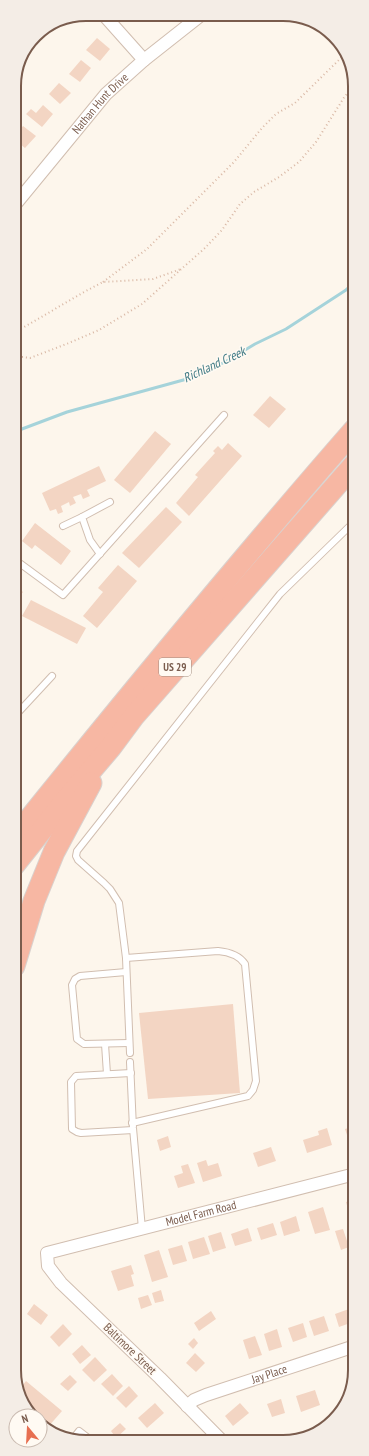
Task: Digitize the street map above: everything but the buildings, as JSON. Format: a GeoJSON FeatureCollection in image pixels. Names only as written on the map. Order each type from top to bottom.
{"type":"FeatureCollection","features":[{"type":"Feature","properties":{"kind":"highway","name":"US 29"},"geometry":{"type":"LineString","coordinates":[[21,829],[296,497],[348,437]]}},
{"type":"Feature","properties":{"kind":"highway","name":"US 29"},"geometry":{"type":"LineString","coordinates":[[21,856],[64,801],[111,747],[134,716],[348,479]]}},
{"type":"Feature","properties":{"kind":"highway"},"geometry":{"type":"LineString","coordinates":[[21,943],[34,901],[54,852],[111,747]]}},
{"type":"Feature","properties":{"kind":"highway"},"geometry":{"type":"LineString","coordinates":[[21,818],[31,806],[57,785]]}},
{"type":"Feature","properties":{"kind":"street"},"geometry":{"type":"LineString","coordinates":[[110,21],[144,60]]}},
{"type":"Feature","properties":{"kind":"street","name":"Nathan Hunt Drive"},"geometry":{"type":"LineString","coordinates":[[21,197],[106,94],[144,60],[193,21]]}},
{"type":"Feature","properties":{"kind":"street","name":"Model Farm Road"},"geometry":{"type":"LineString","coordinates":[[47,1253],[348,1176]]}},
{"type":"Feature","properties":{"kind":"street","name":"Baltimore Street"},"geometry":{"type":"LineString","coordinates":[[47,1253],[48,1266],[61,1283],[160,1378],[187,1406],[212,1435]]}},
{"type":"Feature","properties":{"kind":"street","name":"Jay Place"},"geometry":{"type":"LineString","coordinates":[[187,1406],[194,1400],[206,1395],[348,1348]]}},
{"type":"Feature","properties":{"kind":"lane"},"geometry":{"type":"LineString","coordinates":[[21,564],[63,596],[224,415]]}},
{"type":"Feature","properties":{"kind":"lane"},"geometry":{"type":"LineString","coordinates":[[62,526],[110,502]]}},
{"type":"Feature","properties":{"kind":"lane"},"geometry":{"type":"LineString","coordinates":[[82,517],[90,540],[100,554]]}},
{"type":"Feature","properties":{"kind":"lane"},"geometry":{"type":"LineString","coordinates":[[130,1053],[126,958],[118,903],[116,897],[104,883],[78,860],[76,856],[77,851],[280,594],[348,527]]}},
{"type":"Feature","properties":{"kind":"lane"},"geometry":{"type":"LineString","coordinates":[[21,709],[52,676]]}},
{"type":"Feature","properties":{"kind":"lane"},"geometry":{"type":"LineString","coordinates":[[126,958],[218,951],[233,954],[243,961],[245,964],[256,1081],[253,1090],[248,1096],[133,1126],[81,1133],[72,1129],[70,1082],[72,1079],[76,1076],[131,1073]]}},
{"type":"Feature","properties":{"kind":"lane"},"geometry":{"type":"LineString","coordinates":[[126,972],[80,976],[73,982],[77,1039],[84,1044],[130,1043]]}},
{"type":"Feature","properties":{"kind":"lane"},"geometry":{"type":"LineString","coordinates":[[105,1044],[107,1074]]}},
{"type":"Feature","properties":{"kind":"lane"},"geometry":{"type":"LineString","coordinates":[[130,1062],[133,1126],[142,1229]]}},
{"type":"Feature","properties":{"kind":"lane"},"geometry":{"type":"LineString","coordinates":[[77,1434],[79,1431],[84,1435]]}},
{"type":"Feature","properties":{"kind":"path"},"geometry":{"type":"LineString","coordinates":[[21,328],[103,282],[147,249],[234,162],[262,128],[276,114],[295,103],[341,58]]}},
{"type":"Feature","properties":{"kind":"path"},"geometry":{"type":"LineString","coordinates":[[21,357],[30,358],[99,330],[142,304],[183,268],[222,230],[240,204],[254,192],[300,162],[316,142],[348,93]]}},
{"type":"Feature","properties":{"kind":"path"},"geometry":{"type":"LineString","coordinates":[[103,282],[153,279],[183,268]]}},
{"type":"Feature","properties":{"kind":"waterway","name":"Richland Creek"},"geometry":{"type":"LineString","coordinates":[[21,429],[67,412],[187,379],[225,362],[255,344],[286,329],[348,288]]}}]}
